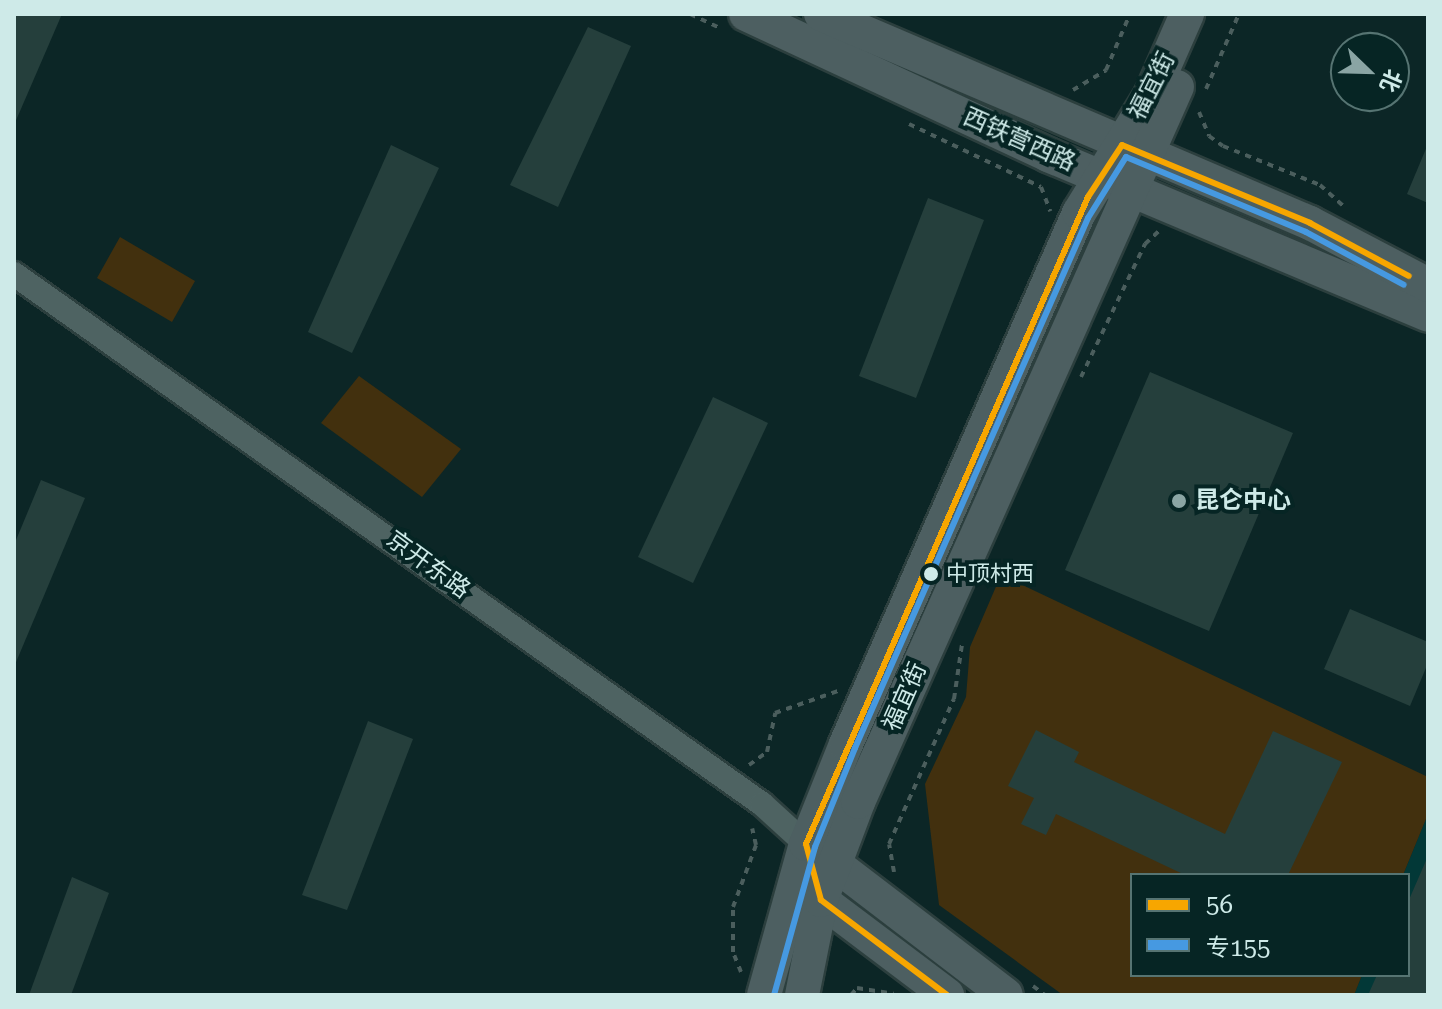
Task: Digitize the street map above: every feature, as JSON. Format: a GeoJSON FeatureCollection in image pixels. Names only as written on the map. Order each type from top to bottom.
{"type":"FeatureCollection","features":[{"type":"Feature","properties":{"kind":"street","name":"西铁营西路"},"geometry":{"type":"LineString","coordinates":[[821,14],[1310,223],[1428,285]]}},
{"type":"Feature","properties":{"kind":"street","name":"福宜街"},"geometry":{"type":"LineString","coordinates":[[755,990],[821,852],[1079,213],[1119,183],[1187,14]]}},
{"type":"Feature","properties":{"kind":"street","name":"福宜街"},"geometry":{"type":"LineString","coordinates":[[1134,150],[1209,14]]}},
{"type":"Feature","properties":{"kind":"street","name":"西铁营西路"},"geometry":{"type":"LineString","coordinates":[[739,24],[1428,315]]}},
{"type":"Feature","properties":{"kind":"street"},"geometry":{"type":"LineString","coordinates":[[14,274],[41,297]]}},
{"type":"Feature","properties":{"kind":"street"},"geometry":{"type":"LineString","coordinates":[[14,297],[41,297]]}},
{"type":"Feature","properties":{"kind":"street","name":"京开东路"},"geometry":{"type":"LineString","coordinates":[[41,297],[297,471],[762,804],[821,852],[1013,986]]}},
{"type":"Feature","properties":{"kind":"street"},"geometry":{"type":"LineString","coordinates":[[802,995],[821,900],[821,852]]}},
{"type":"Feature","properties":{"kind":"street"},"geometry":{"type":"LineString","coordinates":[[821,900],[947,995]]}},
{"type":"Feature","properties":{"kind":"path"},"geometry":{"type":"LineString","coordinates":[[690,14],[739,24]]}},
{"type":"Feature","properties":{"kind":"path"},"geometry":{"type":"LineString","coordinates":[[1063,91],[1087,85],[1106,70],[1130,14]]}},
{"type":"Feature","properties":{"kind":"path"},"geometry":{"type":"LineString","coordinates":[[1239,14],[1202,96],[1200,125],[1223,146],[1320,185],[1348,210]]}},
{"type":"Feature","properties":{"kind":"path"},"geometry":{"type":"LineString","coordinates":[[1087,85],[1092,93]]}},
{"type":"Feature","properties":{"kind":"path"},"geometry":{"type":"LineString","coordinates":[[896,116],[932,140],[1041,187],[1050,211],[1044,225]]}},
{"type":"Feature","properties":{"kind":"path"},"geometry":{"type":"LineString","coordinates":[[1079,382],[1145,244],[1173,228]]}},
{"type":"Feature","properties":{"kind":"path"},"geometry":{"type":"LineString","coordinates":[[901,883],[889,844],[954,699],[963,633]]}},
{"type":"Feature","properties":{"kind":"path"},"geometry":{"type":"LineString","coordinates":[[804,706],[837,692],[844,678]]}},
{"type":"Feature","properties":{"kind":"path"},"geometry":{"type":"LineString","coordinates":[[747,819],[756,845],[733,907],[733,952],[755,990]]}},
{"type":"Feature","properties":{"kind":"path"},"geometry":{"type":"LineString","coordinates":[[1013,986],[1045,995]]}},
{"type":"Feature","properties":{"kind":"path"},"geometry":{"type":"LineString","coordinates":[[851,995],[872,988],[896,995]]}},
{"type":"Feature","properties":{"kind":"shaded area"},"geometry":{"type":"Polygon","coordinates":[[[120,237],[195,281],[172,322],[97,278],[120,237]]]}},
{"type":"Feature","properties":{"kind":"shaded area"},"geometry":{"type":"Polygon","coordinates":[[[359,376],[461,449],[422,497],[321,423],[359,376]]]}},
{"type":"Feature","properties":{"kind":"shaded area"},"geometry":{"type":"Polygon","coordinates":[[[1001,575],[1428,777],[1428,814],[1404,873],[1130,873],[1130,977],[1361,977],[1354,995],[1063,995],[939,905],[925,784],[966,697],[970,647],[1001,575]]]}},
{"type":"Feature","properties":{"kind":"shaded area"},"geometry":{"type":"Polygon","coordinates":[[[1428,814],[1428,995],[1354,995],[1361,977],[1410,977],[1410,873],[1404,873],[1428,814]]]}},
{"type":"Feature","properties":{"kind":"building"},"geometry":{"type":"Polygon","coordinates":[[[14,14],[62,14],[14,125],[14,14]]]}},
{"type":"Feature","properties":{"kind":"building"},"geometry":{"type":"Polygon","coordinates":[[[588,27],[631,46],[558,207],[510,185],[588,27]]]}},
{"type":"Feature","properties":{"kind":"building"},"geometry":{"type":"Polygon","coordinates":[[[1428,144],[1428,203],[1407,194],[1428,144]]]}},
{"type":"Feature","properties":{"kind":"building"},"geometry":{"type":"Polygon","coordinates":[[[391,145],[439,168],[352,353],[308,332],[391,145]]]}},
{"type":"Feature","properties":{"kind":"building"},"geometry":{"type":"Polygon","coordinates":[[[928,198],[984,220],[916,398],[859,376],[928,198]]]}},
{"type":"Feature","properties":{"kind":"building","name":"昆仑中心"},"geometry":{"type":"Polygon","coordinates":[[[1150,372],[1293,433],[1209,631],[1065,570],[1150,372]]]}},
{"type":"Feature","properties":{"kind":"building"},"geometry":{"type":"Polygon","coordinates":[[[713,397],[768,423],[693,583],[638,557],[713,397]]]}},
{"type":"Feature","properties":{"kind":"building"},"geometry":{"type":"Polygon","coordinates":[[[41,480],[85,498],[14,667],[14,545],[41,480]]]}},
{"type":"Feature","properties":{"kind":"building"},"geometry":{"type":"Polygon","coordinates":[[[1350,609],[1428,642],[1428,663],[1410,706],[1324,669],[1350,609]]]}},
{"type":"Feature","properties":{"kind":"building"},"geometry":{"type":"Polygon","coordinates":[[[368,721],[413,739],[347,910],[302,895],[368,721]]]}},
{"type":"Feature","properties":{"kind":"building"},"geometry":{"type":"Polygon","coordinates":[[[1036,730],[1079,752],[1074,762],[1225,834],[1273,731],[1342,762],[1289,873],[1181,873],[1056,814],[1046,835],[1021,824],[1034,798],[1008,786],[1036,730]]]}},
{"type":"Feature","properties":{"kind":"building"},"geometry":{"type":"Polygon","coordinates":[[[1428,856],[1428,995],[1368,995],[1376,977],[1410,977],[1410,897],[1428,856]]]}},
{"type":"Feature","properties":{"kind":"building"},"geometry":{"type":"Polygon","coordinates":[[[72,877],[109,893],[71,995],[29,995],[72,877]]]}},
{"type":"Feature","properties":{"kind":"transit line","name":"56"},"geometry":{"type":"LineString","coordinates":[[947,995],[821,900],[806,844],[1088,197],[1122,145],[1310,223],[1409,276]]}},
{"type":"Feature","properties":{"kind":"transit line","name":"专155"},"geometry":{"type":"LineString","coordinates":[[774,995],[815,847],[855,748],[1088,218],[1126,157],[1306,232],[1404,285]]}},
{"type":"Feature","properties":{"kind":"place","name":"昆仑中心"},"geometry":{"type":"Point","coordinates":[1179,501]}},
{"type":"Feature","properties":{"kind":"place","name":"中顶村西"},"geometry":{"type":"Point","coordinates":[931,574]}}]}
